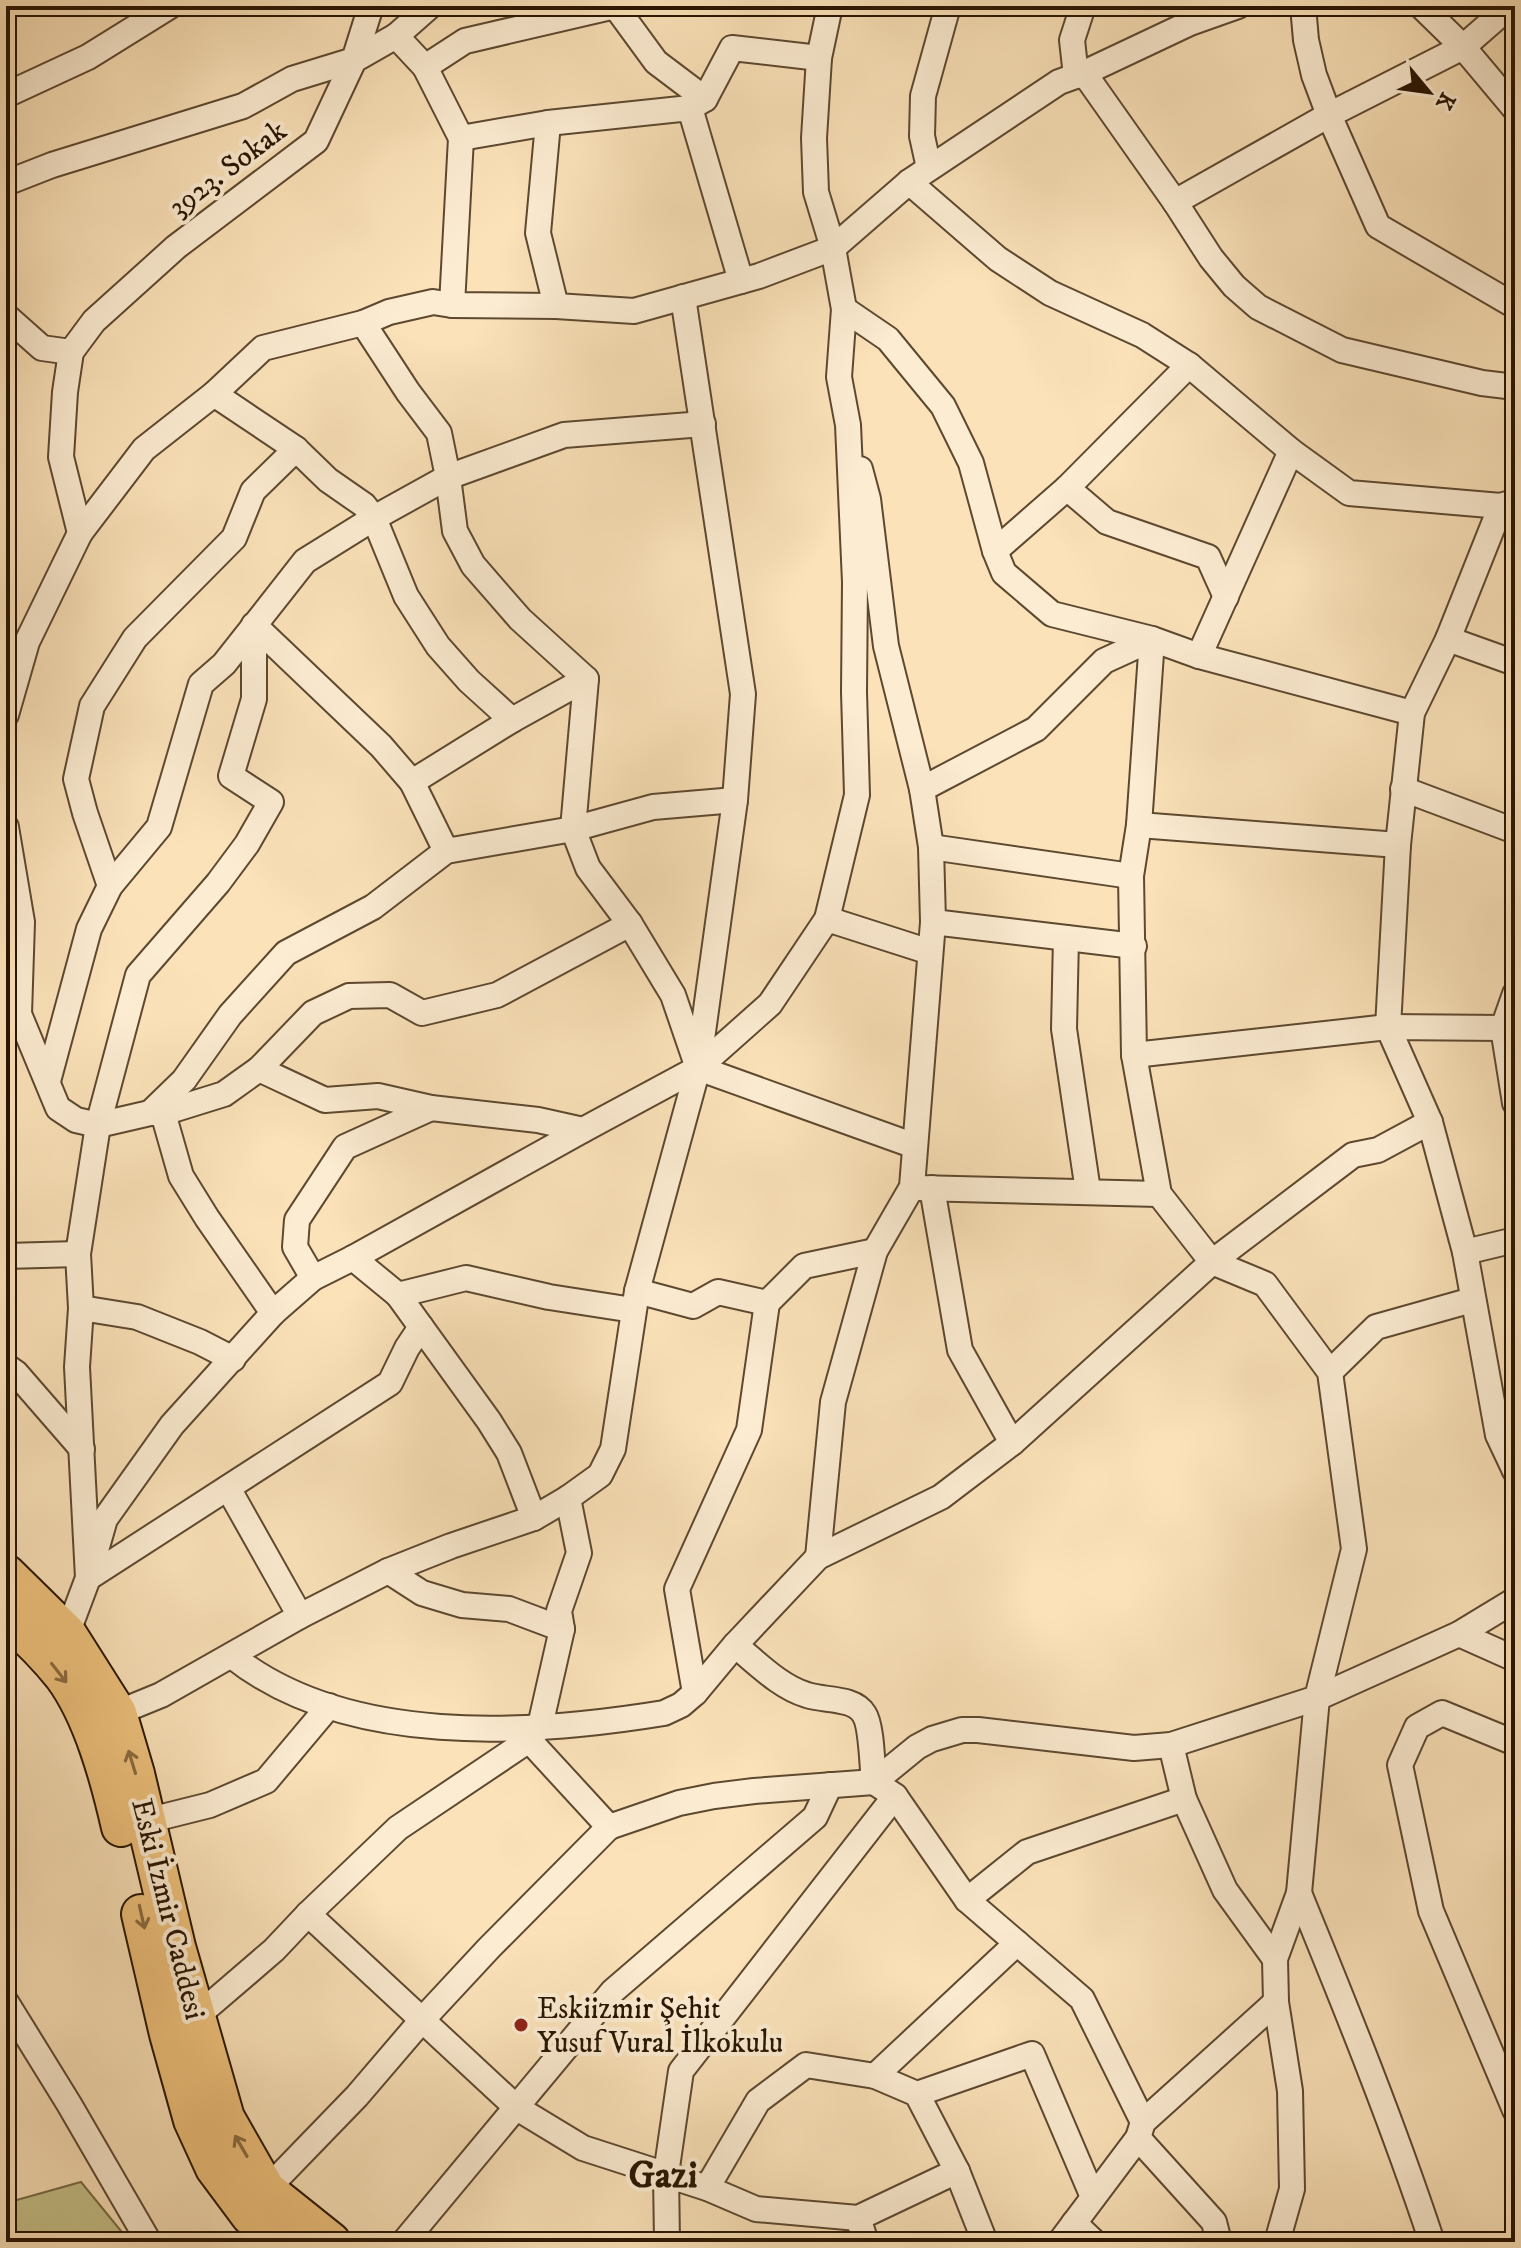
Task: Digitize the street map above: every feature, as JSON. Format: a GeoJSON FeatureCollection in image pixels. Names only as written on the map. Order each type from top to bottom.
{"type":"FeatureCollection","features":[{"type":"Feature","properties":{"kind":"main road","name":"Eski İzmir Caddesi"},"geometry":{"type":"LineString","coordinates":[[6,1574],[67,1634],[117,1713],[135,1774],[176,1947],[225,2118],[266,2190],[331,2242]]}},
{"type":"Feature","properties":{"kind":"main road","name":"Eski İzmir Caddesi"},"geometry":{"type":"LineString","coordinates":[[6,1617],[23,1631],[64,1677],[88,1720],[111,1785],[169,2034],[198,2132],[215,2168],[250,2215],[284,2242]]}},
{"type":"Feature","properties":{"kind":"street"},"geometry":{"type":"LineString","coordinates":[[6,95],[88,57],[170,6]]}},
{"type":"Feature","properties":{"kind":"street","name":"3923. Sokak"},"geometry":{"type":"LineString","coordinates":[[80,533],[61,457],[71,352],[94,321],[176,247],[316,141],[354,60],[371,6]]}},
{"type":"Feature","properties":{"kind":"street"},"geometry":{"type":"LineString","coordinates":[[6,183],[52,165],[243,106],[292,79],[354,60],[396,36],[430,6]]}},
{"type":"Feature","properties":{"kind":"street"},"geometry":{"type":"LineString","coordinates":[[425,67],[465,41],[615,6],[656,62],[698,104],[741,281]]}},
{"type":"Feature","properties":{"kind":"street"},"geometry":{"type":"LineString","coordinates":[[830,6],[819,58],[814,138],[816,192],[833,248],[844,309],[839,377],[868,499],[886,646],[922,789],[931,847],[933,922],[915,1146],[960,1350],[1012,1443]]}},
{"type":"Feature","properties":{"kind":"street"},"geometry":{"type":"LineString","coordinates":[[929,168],[922,136],[923,96],[948,6]]}},
{"type":"Feature","properties":{"kind":"street"},"geometry":{"type":"LineString","coordinates":[[1083,6],[1072,40],[1080,74],[1234,286],[1258,307],[1342,350],[1482,383],[1515,387]]}},
{"type":"Feature","properties":{"kind":"street"},"geometry":{"type":"LineString","coordinates":[[6,715],[27,642],[80,533],[144,449],[214,394],[263,348],[433,302],[634,311],[741,281],[833,248],[909,182],[1059,82],[1080,74],[1189,14],[1238,6]]}},
{"type":"Feature","properties":{"kind":"street"},"geometry":{"type":"LineString","coordinates":[[1303,6],[1314,75],[1378,226],[1515,306]]}},
{"type":"Feature","properties":{"kind":"street"},"geometry":{"type":"LineString","coordinates":[[1421,6],[1463,47],[1515,109]]}},
{"type":"Feature","properties":{"kind":"street"},"geometry":{"type":"LineString","coordinates":[[1175,202],[1329,115],[1463,47],[1510,6]]}},
{"type":"Feature","properties":{"kind":"street"},"geometry":{"type":"LineString","coordinates":[[396,36],[425,67],[461,138],[452,305]]}},
{"type":"Feature","properties":{"kind":"street"},"geometry":{"type":"LineString","coordinates":[[698,104],[732,48],[819,58]]}},
{"type":"Feature","properties":{"kind":"street"},"geometry":{"type":"LineString","coordinates":[[461,138],[548,123],[698,104]]}},
{"type":"Feature","properties":{"kind":"street"},"geometry":{"type":"LineString","coordinates":[[548,123],[538,233],[556,306]]}},
{"type":"Feature","properties":{"kind":"street"},"geometry":{"type":"LineString","coordinates":[[909,182],[981,245],[1050,293],[1142,335],[1189,365],[1291,451],[1349,493],[1508,504],[1412,713],[1398,845],[1388,1027],[1430,1122],[1465,1252],[1498,1435],[1515,1471]]}},
{"type":"Feature","properties":{"kind":"street"},"geometry":{"type":"LineString","coordinates":[[117,1713],[161,1695],[300,1616],[388,1571],[534,1518],[600,1475],[613,1449],[635,1301],[698,1068],[735,800],[743,694],[683,297]]}},
{"type":"Feature","properties":{"kind":"street"},"geometry":{"type":"LineString","coordinates":[[844,309],[888,339],[943,406],[971,463],[1004,573],[1052,614],[1152,639],[1199,656],[1412,713]]}},
{"type":"Feature","properties":{"kind":"street"},"geometry":{"type":"LineString","coordinates":[[6,316],[42,348],[71,352]]}},
{"type":"Feature","properties":{"kind":"street"},"geometry":{"type":"LineString","coordinates":[[363,323],[439,433],[455,531],[473,565],[520,619],[586,679]]}},
{"type":"Feature","properties":{"kind":"street"},"geometry":{"type":"LineString","coordinates":[[995,551],[1067,488],[1189,365]]}},
{"type":"Feature","properties":{"kind":"street"},"geometry":{"type":"LineString","coordinates":[[214,394],[296,449],[328,480],[364,505],[374,518],[406,596],[438,646],[469,681],[512,720]]}},
{"type":"Feature","properties":{"kind":"street"},"geometry":{"type":"LineString","coordinates":[[48,1081],[89,929],[110,886],[159,827],[201,684],[224,664],[305,561],[448,477],[564,435],[703,424]]}},
{"type":"Feature","properties":{"kind":"street"},"geometry":{"type":"LineString","coordinates":[[67,1634],[105,1519],[172,1425],[273,1313],[313,1278],[698,1068],[770,1004],[827,919],[857,795],[855,582],[848,425]]}},
{"type":"Feature","properties":{"kind":"street"},"geometry":{"type":"LineString","coordinates":[[110,886],[76,779],[92,706],[135,638],[234,538],[253,491],[296,449]]}},
{"type":"Feature","properties":{"kind":"street"},"geometry":{"type":"LineString","coordinates":[[1199,656],[1291,451]]}},
{"type":"Feature","properties":{"kind":"street"},"geometry":{"type":"LineString","coordinates":[[1067,488],[1107,522],[1208,557],[1226,597]]}},
{"type":"Feature","properties":{"kind":"street"},"geometry":{"type":"LineString","coordinates":[[254,625],[381,746],[412,782],[446,851]]}},
{"type":"Feature","properties":{"kind":"street"},"geometry":{"type":"LineString","coordinates":[[88,1578],[77,1367],[81,1308],[78,1254],[98,1125],[138,975],[218,883],[247,844],[271,802],[231,776],[254,699],[254,625]]}},
{"type":"Feature","properties":{"kind":"street"},"geometry":{"type":"LineString","coordinates":[[922,789],[1036,729],[1104,661],[1152,639]]}},
{"type":"Feature","properties":{"kind":"street"},"geometry":{"type":"LineString","coordinates":[[1152,639],[1139,825],[1131,876],[1134,1055],[1159,1194],[1212,1262],[1265,1284],[1330,1372],[1354,1549],[1317,1698],[1299,1893],[1275,1959],[1276,2002],[1290,2091],[1292,2189],[1277,2242]]}},
{"type":"Feature","properties":{"kind":"street"},"geometry":{"type":"LineString","coordinates":[[1448,639],[1515,663]]}},
{"type":"Feature","properties":{"kind":"street"},"geometry":{"type":"LineString","coordinates":[[412,782],[512,720],[586,679]]}},
{"type":"Feature","properties":{"kind":"street"},"geometry":{"type":"LineString","coordinates":[[586,679],[573,829],[588,868],[630,924],[673,995],[698,1068]]}},
{"type":"Feature","properties":{"kind":"street"},"geometry":{"type":"LineString","coordinates":[[1403,789],[1515,831]]}},
{"type":"Feature","properties":{"kind":"street"},"geometry":{"type":"LineString","coordinates":[[156,1113],[184,1080],[230,1015],[286,953],[373,907],[446,851],[573,829],[653,807],[735,800]]}},
{"type":"Feature","properties":{"kind":"street"},"geometry":{"type":"LineString","coordinates":[[1139,825],[1398,845]]}},
{"type":"Feature","properties":{"kind":"street"},"geometry":{"type":"LineString","coordinates":[[6,827],[14,924],[13,1019],[48,1081],[58,1108],[76,1120],[98,1125],[224,1094],[259,1069],[313,1013],[349,996],[390,995],[422,1013],[497,995],[630,924]]}},
{"type":"Feature","properties":{"kind":"street"},"geometry":{"type":"LineString","coordinates":[[931,847],[1131,876]]}},
{"type":"Feature","properties":{"kind":"street"},"geometry":{"type":"LineString","coordinates":[[827,919],[930,952]]}},
{"type":"Feature","properties":{"kind":"street"},"geometry":{"type":"LineString","coordinates":[[933,922],[1134,946]]}},
{"type":"Feature","properties":{"kind":"street"},"geometry":{"type":"LineString","coordinates":[[1066,938],[1064,1029],[1088,1191]]}},
{"type":"Feature","properties":{"kind":"street"},"geometry":{"type":"LineString","coordinates":[[1515,994],[1503,1028],[1515,1103]]}},
{"type":"Feature","properties":{"kind":"street"},"geometry":{"type":"LineString","coordinates":[[1134,1055],[1388,1027],[1503,1028]]}},
{"type":"Feature","properties":{"kind":"street"},"geometry":{"type":"LineString","coordinates":[[698,1068],[915,1146]]}},
{"type":"Feature","properties":{"kind":"street"},"geometry":{"type":"LineString","coordinates":[[259,1069],[325,1100],[378,1096],[431,1108],[538,1120],[583,1130]]}},
{"type":"Feature","properties":{"kind":"street"},"geometry":{"type":"LineString","coordinates":[[313,1278],[295,1247],[297,1220],[345,1147],[431,1108]]}},
{"type":"Feature","properties":{"kind":"street"},"geometry":{"type":"LineString","coordinates":[[156,1113],[181,1176],[273,1313]]}},
{"type":"Feature","properties":{"kind":"street"},"geometry":{"type":"LineString","coordinates":[[232,1656],[270,1682],[329,1706],[406,1724],[535,1733],[664,1713],[681,1705],[695,1693],[735,1645],[818,1557],[941,1497],[1012,1443],[1212,1262],[1353,1155],[1378,1150],[1430,1122]]}},
{"type":"Feature","properties":{"kind":"street"},"geometry":{"type":"LineString","coordinates":[[922,1188],[1159,1194]]}},
{"type":"Feature","properties":{"kind":"street"},"geometry":{"type":"LineString","coordinates":[[818,1557],[833,1402],[875,1251],[922,1188]]}},
{"type":"Feature","properties":{"kind":"street"},"geometry":{"type":"LineString","coordinates":[[1465,1252],[1515,1240]]}},
{"type":"Feature","properties":{"kind":"street"},"geometry":{"type":"LineString","coordinates":[[695,1693],[677,1589],[749,1430],[767,1303],[804,1266],[875,1251]]}},
{"type":"Feature","properties":{"kind":"street"},"geometry":{"type":"LineString","coordinates":[[6,1256],[78,1254]]}},
{"type":"Feature","properties":{"kind":"street"},"geometry":{"type":"LineString","coordinates":[[353,1258],[398,1295],[489,1421],[509,1453],[534,1518]]}},
{"type":"Feature","properties":{"kind":"street"},"geometry":{"type":"LineString","coordinates":[[398,1295],[466,1278],[549,1297],[693,1306],[718,1292],[767,1303]]}},
{"type":"Feature","properties":{"kind":"street"},"geometry":{"type":"LineString","coordinates":[[1330,1372],[1376,1327],[1472,1300]]}},
{"type":"Feature","properties":{"kind":"street"},"geometry":{"type":"LineString","coordinates":[[81,1308],[137,1317],[233,1359]]}},
{"type":"Feature","properties":{"kind":"street"},"geometry":{"type":"LineString","coordinates":[[88,1578],[390,1383],[421,1327]]}},
{"type":"Feature","properties":{"kind":"street"},"geometry":{"type":"LineString","coordinates":[[6,1366],[16,1373],[82,1449]]}},
{"type":"Feature","properties":{"kind":"street"},"geometry":{"type":"LineString","coordinates":[[228,1488],[300,1616]]}},
{"type":"Feature","properties":{"kind":"street"},"geometry":{"type":"LineString","coordinates":[[196,2017],[274,1950],[398,1828],[535,1733],[562,1629],[559,1611],[579,1553],[568,1498]]}},
{"type":"Feature","properties":{"kind":"street"},"geometry":{"type":"LineString","coordinates":[[388,1571],[422,1593],[462,1605],[509,1609],[562,1629]]}},
{"type":"Feature","properties":{"kind":"street"},"geometry":{"type":"LineString","coordinates":[[266,2190],[357,2096],[422,2020],[609,1827],[679,1803],[714,1796],[874,1782],[917,1747],[962,1730],[1134,1748],[1171,1745],[1317,1698],[1459,1634],[1515,1600]]}},
{"type":"Feature","properties":{"kind":"street"},"geometry":{"type":"LineString","coordinates":[[1459,1634],[1515,1659]]}},
{"type":"Feature","properties":{"kind":"street"},"geometry":{"type":"LineString","coordinates":[[735,1645],[782,1683],[800,1693],[847,1702],[861,1710],[868,1721],[874,1782]]}},
{"type":"Feature","properties":{"kind":"street"},"geometry":{"type":"LineString","coordinates":[[146,1821],[210,1805],[266,1781],[329,1706]]}},
{"type":"Feature","properties":{"kind":"street"},"geometry":{"type":"LineString","coordinates":[[1515,1743],[1442,1713],[1417,1727],[1400,1765],[1431,1911],[1515,2110]]}},
{"type":"Feature","properties":{"kind":"street"},"geometry":{"type":"LineString","coordinates":[[535,1733],[609,1827]]}},
{"type":"Feature","properties":{"kind":"street"},"geometry":{"type":"LineString","coordinates":[[1171,1745],[1184,1799],[1225,1890],[1275,1959]]}},
{"type":"Feature","properties":{"kind":"street"},"geometry":{"type":"LineString","coordinates":[[874,1782],[895,1796],[967,1900],[1082,1999],[1141,2130],[1214,2222],[1219,2242]]}},
{"type":"Feature","properties":{"kind":"street"},"geometry":{"type":"LineString","coordinates":[[404,2242],[613,1991],[815,1817],[830,1785]]}},
{"type":"Feature","properties":{"kind":"street"},"geometry":{"type":"LineString","coordinates":[[667,2242],[666,2174],[681,2071],[895,1796]]}},
{"type":"Feature","properties":{"kind":"street"},"geometry":{"type":"LineString","coordinates":[[967,1900],[1027,1852],[1184,1799]]}},
{"type":"Feature","properties":{"kind":"street"},"geometry":{"type":"LineString","coordinates":[[1299,1893],[1339,1989],[1432,2242]]}},
{"type":"Feature","properties":{"kind":"street"},"geometry":{"type":"LineString","coordinates":[[308,1914],[517,2108],[583,2148],[707,2188],[756,2209],[858,2218],[957,2171]]}},
{"type":"Feature","properties":{"kind":"street"},"geometry":{"type":"LineString","coordinates":[[875,2076],[1017,1943]]}},
{"type":"Feature","properties":{"kind":"street"},"geometry":{"type":"LineString","coordinates":[[6,2002],[149,2242]]}},
{"type":"Feature","properties":{"kind":"street"},"geometry":{"type":"LineString","coordinates":[[1094,2242],[1067,2232],[1141,2130],[1276,2002]]}},
{"type":"Feature","properties":{"kind":"street"},"geometry":{"type":"LineString","coordinates":[[917,2094],[1032,2054],[1093,2197]]}},
{"type":"Feature","properties":{"kind":"street"},"geometry":{"type":"LineString","coordinates":[[707,2188],[758,2101],[806,2065],[875,2076],[917,2094],[957,2171],[985,2242]]}},
{"type":"Feature","properties":{"kind":"street"},"geometry":{"type":"LineString","coordinates":[[858,2218],[866,2242]]}},
{"type":"Feature","properties":{"kind":"shaded area"},"geometry":{"type":"Polygon","coordinates":[[[81,2182],[130,2242],[25,2242],[22,2237],[12,2239],[6,2221],[6,2203],[81,2182]]]}},
{"type":"Feature","properties":{"kind":"place","name":"Eskiizmir Şehit Yusuf Vural İlkokulu"},"geometry":{"type":"Point","coordinates":[521,2025]}},
{"type":"Feature","properties":{"kind":"district","name":"Gazi"},"geometry":{"type":"Point","coordinates":[663,2174]}}]}
